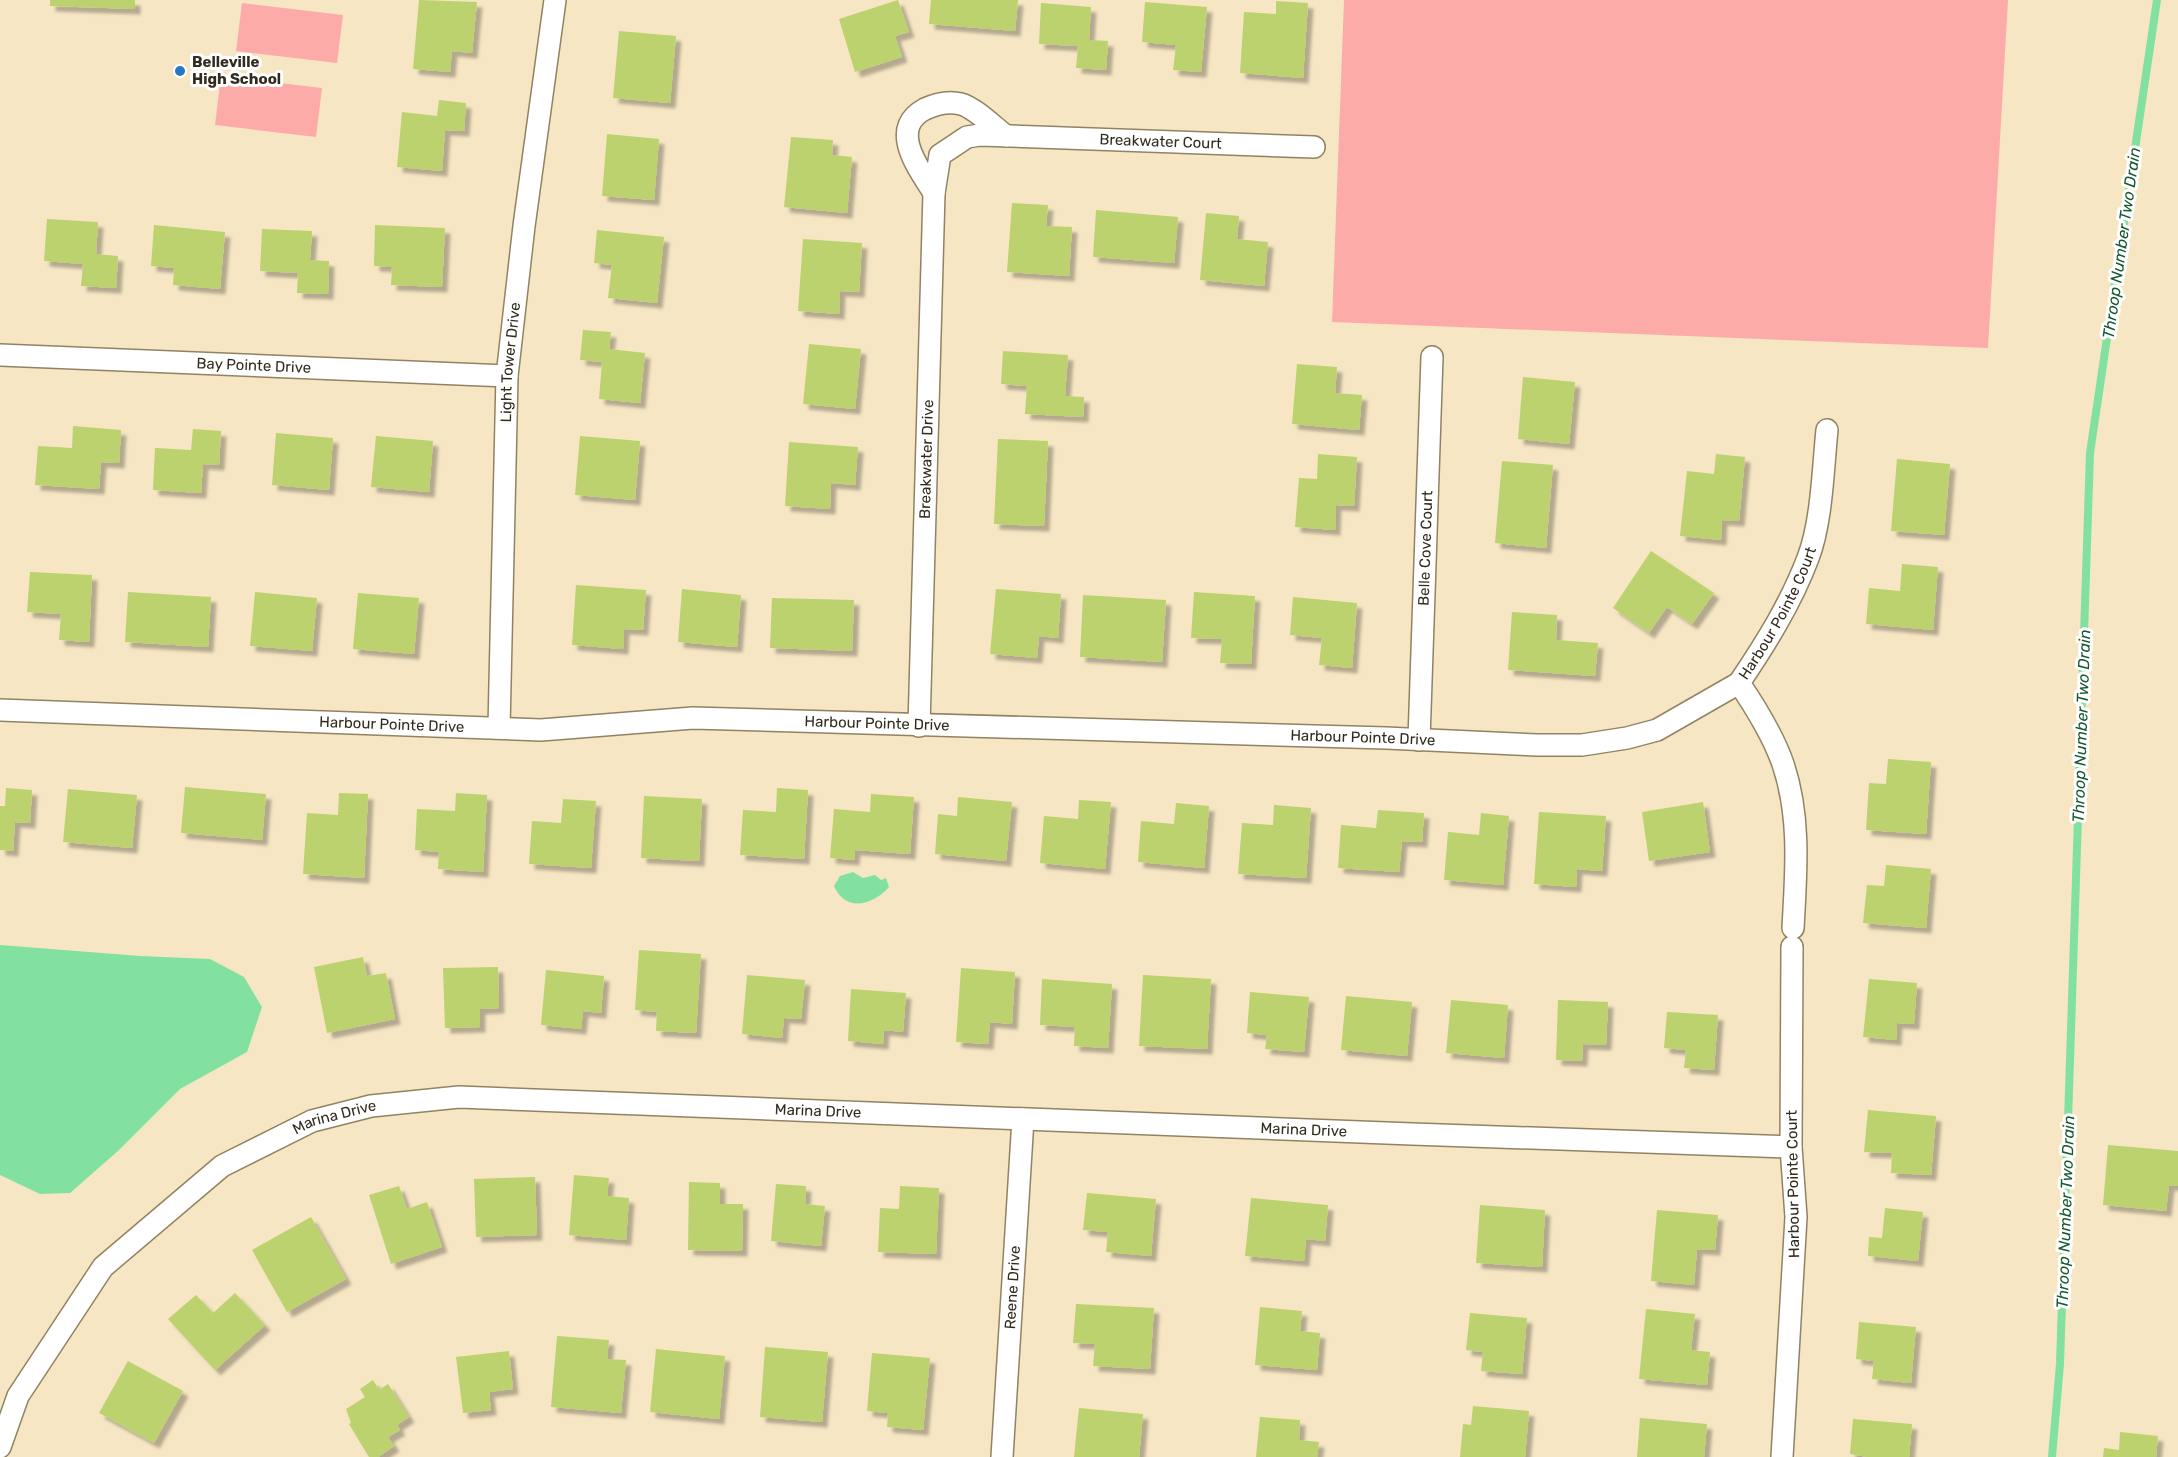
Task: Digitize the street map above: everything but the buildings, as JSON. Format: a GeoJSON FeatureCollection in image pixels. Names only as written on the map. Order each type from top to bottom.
{"type":"FeatureCollection","features":[{"type":"Feature","properties":{"kind":"street","name":"Light Tower Drive"},"geometry":{"type":"LineString","coordinates":[[499,728],[507,376],[524,226],[555,0]]}},
{"type":"Feature","properties":{"kind":"street"},"geometry":{"type":"LineString","coordinates":[[934,193],[910,152],[908,142],[911,123],[921,111],[943,103],[964,105],[1006,136]]}},
{"type":"Feature","properties":{"kind":"street","name":"Breakwater Court"},"geometry":{"type":"LineString","coordinates":[[934,193],[940,155],[967,137],[980,135],[1314,147]]}},
{"type":"Feature","properties":{"kind":"street","name":"Breakwater Drive"},"geometry":{"type":"LineString","coordinates":[[919,726],[934,193]]}},
{"type":"Feature","properties":{"kind":"street","name":"Bay Pointe Drive"},"geometry":{"type":"LineString","coordinates":[[0,355],[507,376]]}},
{"type":"Feature","properties":{"kind":"street","name":"Belle Cove Court"},"geometry":{"type":"LineString","coordinates":[[1419,740],[1432,357]]}},
{"type":"Feature","properties":{"kind":"street","name":"Harbour Pointe Court"},"geometry":{"type":"LineString","coordinates":[[1782,1457],[1796,1217],[1791,1147],[1793,937],[1797,849],[1783,764],[1761,717],[1739,683],[1781,619],[1809,556],[1819,506],[1827,430]]}},
{"type":"Feature","properties":{"kind":"street","name":"Harbour Pointe Drive"},"geometry":{"type":"LineString","coordinates":[[0,710],[541,730],[693,718],[1419,740],[1537,746],[1582,745],[1627,738],[1657,730],[1739,683]]}},
{"type":"Feature","properties":{"kind":"street","name":"Marina Drive"},"geometry":{"type":"LineString","coordinates":[[0,1447],[18,1396],[103,1267],[222,1167],[312,1121],[371,1106],[459,1097],[1791,1147]]}},
{"type":"Feature","properties":{"kind":"street","name":"Reene Drive"},"geometry":{"type":"LineString","coordinates":[[1002,1457],[1023,1119]]}},
{"type":"Feature","properties":{"kind":"shaded area"},"geometry":{"type":"Polygon","coordinates":[[[1344,0],[2008,0],[1988,348],[1332,322],[1344,0]]]}},
{"type":"Feature","properties":{"kind":"shaded area"},"geometry":{"type":"Polygon","coordinates":[[[242,3],[343,15],[337,63],[236,51],[242,3]]]}},
{"type":"Feature","properties":{"kind":"shaded area"},"geometry":{"type":"Polygon","coordinates":[[[221,76],[322,88],[316,137],[215,125],[221,76]]]}},
{"type":"Feature","properties":{"kind":"shaded area"},"geometry":{"type":"Polygon","coordinates":[[[853,872],[863,878],[875,875],[881,880],[886,878],[889,887],[868,902],[852,903],[839,895],[834,886],[840,876],[853,872]]]}},
{"type":"Feature","properties":{"kind":"shaded area"},"geometry":{"type":"Polygon","coordinates":[[[0,945],[210,959],[244,977],[262,1007],[247,1052],[180,1089],[118,1151],[70,1193],[40,1194],[0,1175],[0,945]]]}},
{"type":"Feature","properties":{"kind":"waterway","name":"Throop Number Two Drain"},"geometry":{"type":"LineString","coordinates":[[2052,1457],[2060,1364],[2090,453],[2157,0]]}},
{"type":"Feature","properties":{"kind":"place","name":"Belleville High School"},"geometry":{"type":"Point","coordinates":[180,71]}}]}
